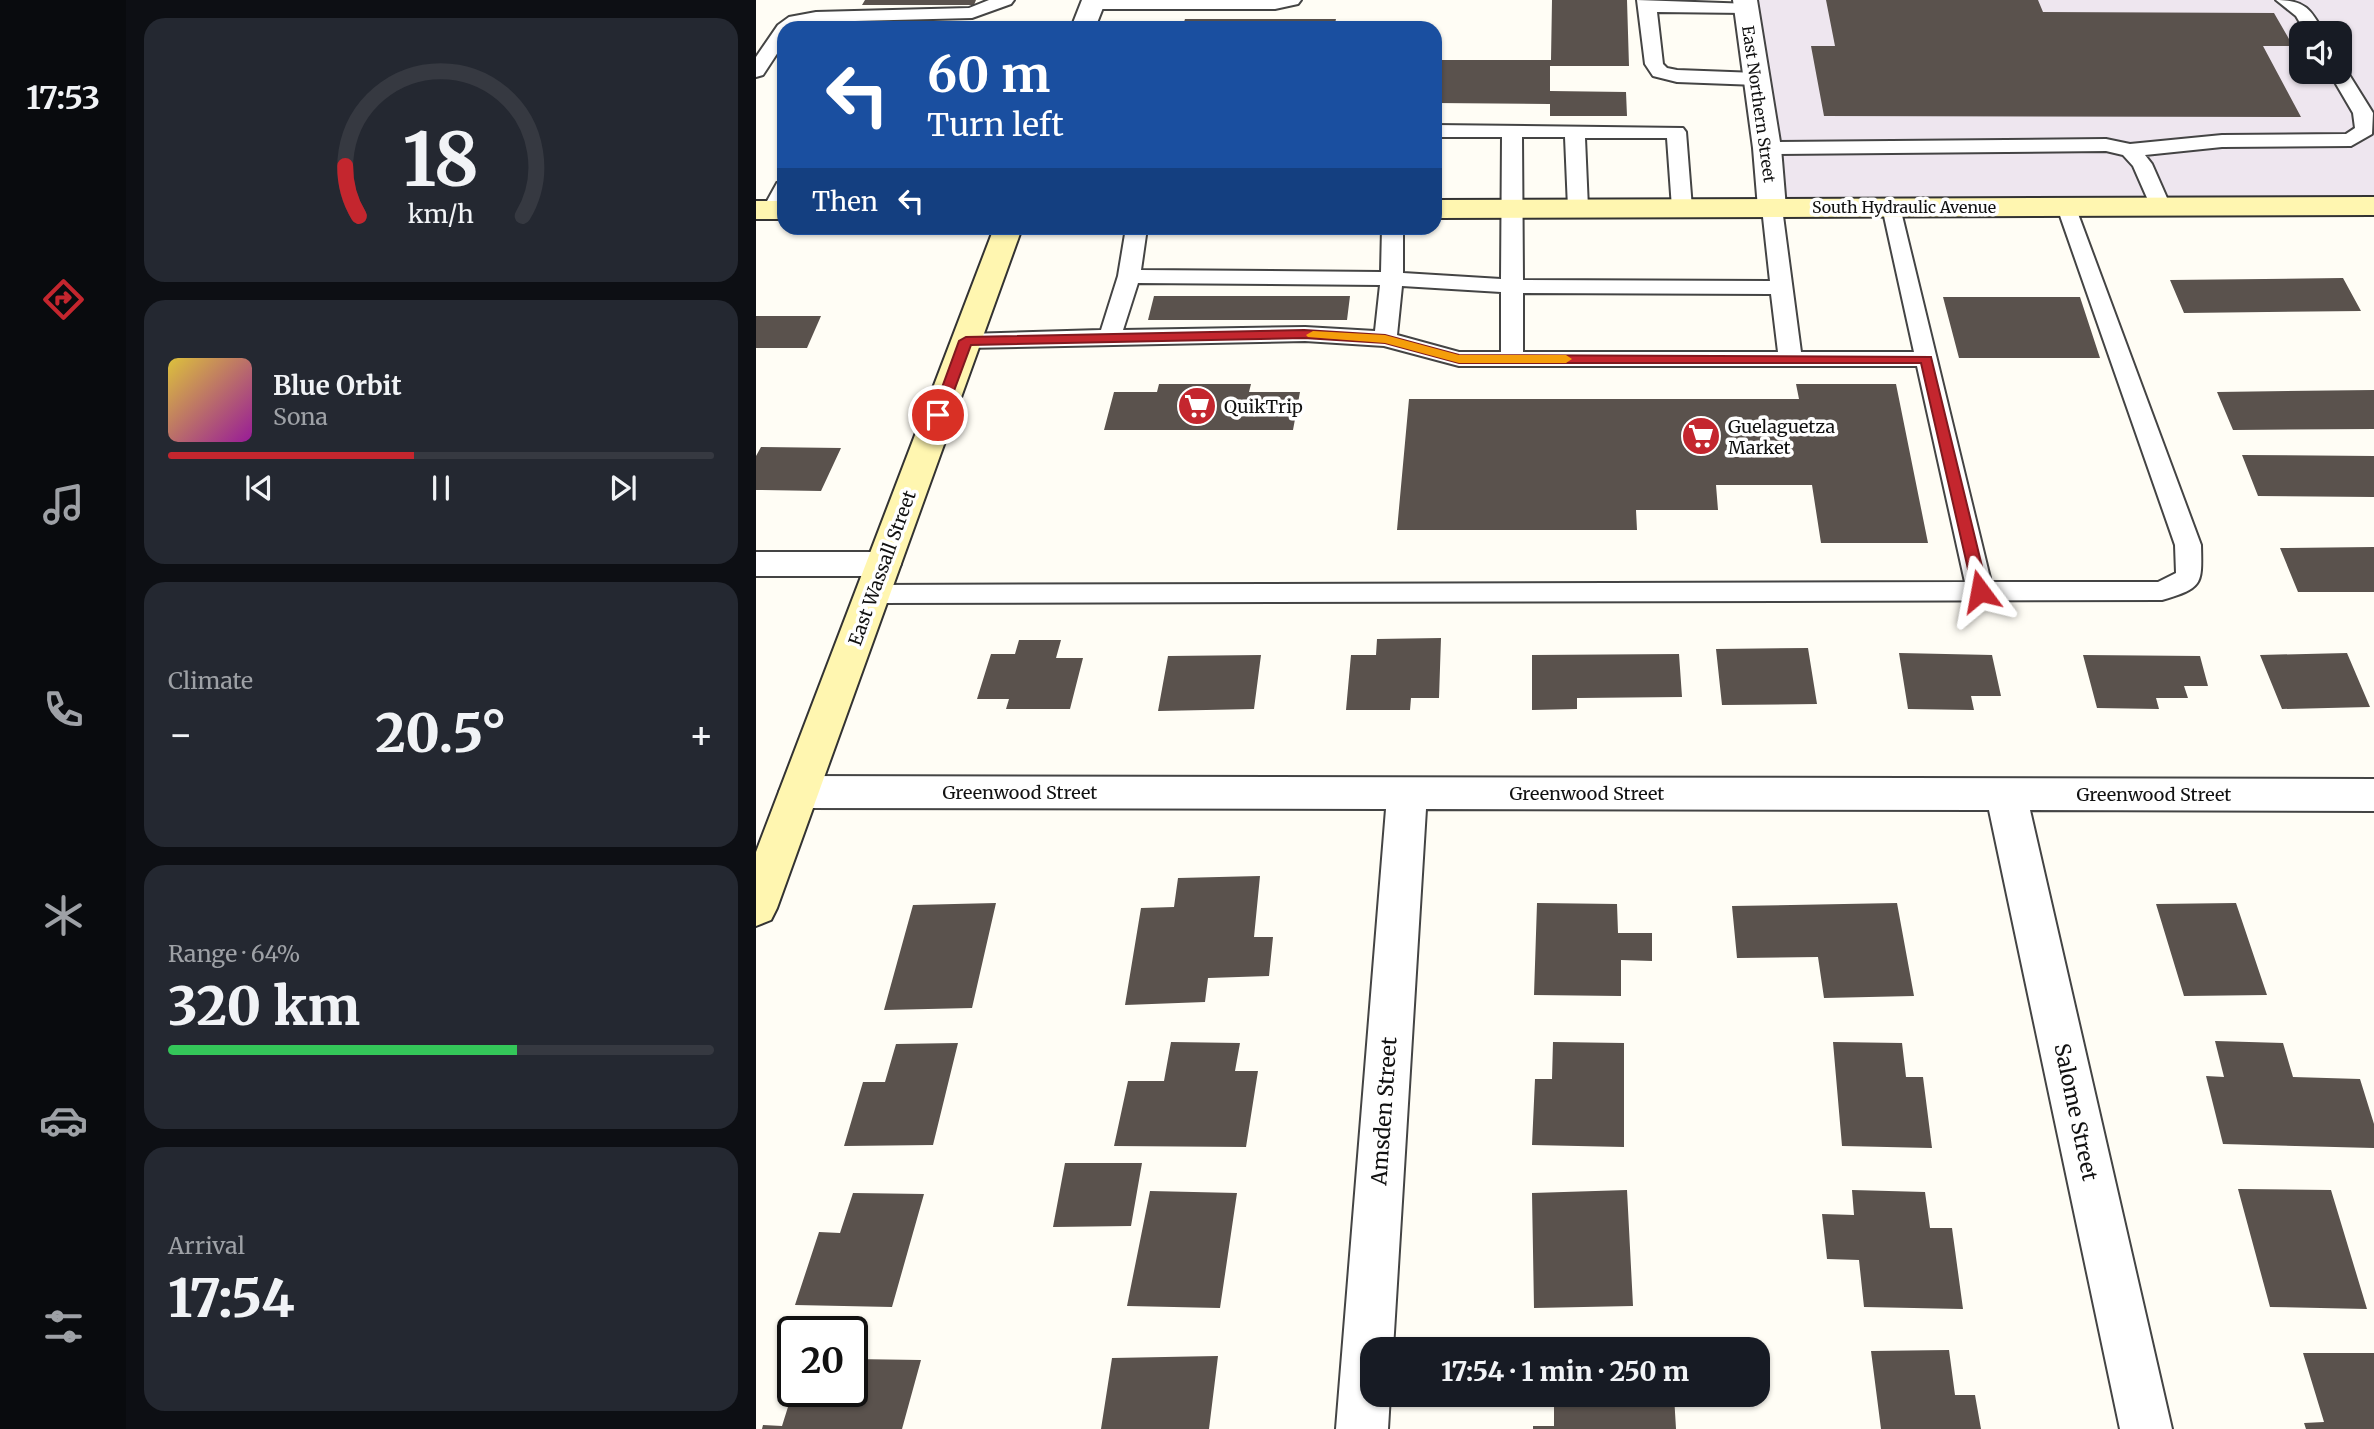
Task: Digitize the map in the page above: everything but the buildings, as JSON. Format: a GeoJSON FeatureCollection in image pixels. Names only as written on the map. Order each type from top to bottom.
{"type":"FeatureCollection","features":[{"type":"Feature","properties":{"kind":"street"},"geometry":{"type":"LineString","coordinates":[[1086,21],[1093,2]]}},
{"type":"Feature","properties":{"kind":"street","name":"East Northern Street"},"geometry":{"type":"LineString","coordinates":[[1745,4],[1767,148],[1772,208]]}},
{"type":"Feature","properties":{"kind":"street","name":"South Hydraulic Avenue"},"geometry":{"type":"LineString","coordinates":[[1442,209],[2374,206]]}},
{"type":"Feature","properties":{"kind":"street","name":"East Wassall Street"},"geometry":{"type":"LineString","coordinates":[[756,908],[1005,235]]}},
{"type":"Feature","properties":{"kind":"street"},"geometry":{"type":"LineString","coordinates":[[756,564],[878,579]]}},
{"type":"Feature","properties":{"kind":"street","name":"Greenwood Street"},"geometry":{"type":"LineString","coordinates":[[799,792],[2374,795]]}},
{"type":"Feature","properties":{"kind":"street","name":"Amsden Street"},"geometry":{"type":"LineString","coordinates":[[1362,1429],[1407,793]]}},
{"type":"Feature","properties":{"kind":"street","name":"Salome Street"},"geometry":{"type":"LineString","coordinates":[[2006,794],[2146,1429]]}},
{"type":"Feature","properties":{"kind":"lane"},"geometry":{"type":"LineString","coordinates":[[804,21],[816,17],[972,13],[1005,0]]}},
{"type":"Feature","properties":{"kind":"lane"},"geometry":{"type":"LineString","coordinates":[[2285,0],[2303,13],[2308,21]]}},
{"type":"Feature","properties":{"kind":"lane"},"geometry":{"type":"LineString","coordinates":[[1093,2],[1284,2]]}},
{"type":"Feature","properties":{"kind":"lane"},"geometry":{"type":"LineString","coordinates":[[1745,4],[1647,4],[1654,64],[1660,72],[1677,76],[1757,79]]}},
{"type":"Feature","properties":{"kind":"lane"},"geometry":{"type":"LineString","coordinates":[[756,71],[777,41]]}},
{"type":"Feature","properties":{"kind":"lane"},"geometry":{"type":"LineString","coordinates":[[1767,148],[2106,145],[2130,150],[2222,141],[2351,140],[2365,130],[2363,113],[2345,84]]}},
{"type":"Feature","properties":{"kind":"lane"},"geometry":{"type":"LineString","coordinates":[[1442,131],[1676,132],[1682,208]]}},
{"type":"Feature","properties":{"kind":"lane"},"geometry":{"type":"LineString","coordinates":[[1512,131],[1512,359]]}},
{"type":"Feature","properties":{"kind":"lane"},"geometry":{"type":"LineString","coordinates":[[1575,131],[1578,208]]}},
{"type":"Feature","properties":{"kind":"lane"},"geometry":{"type":"LineString","coordinates":[[2130,150],[2142,164],[2161,207]]}},
{"type":"Feature","properties":{"kind":"lane"},"geometry":{"type":"LineString","coordinates":[[1892,207],[1980,591]]}},
{"type":"Feature","properties":{"kind":"lane"},"geometry":{"type":"LineString","coordinates":[[878,579],[2162,591],[2189,578],[2188,545],[2067,207]]}},
{"type":"Feature","properties":{"kind":"lane"},"geometry":{"type":"LineString","coordinates":[[1772,208],[1790,359]]}},
{"type":"Feature","properties":{"kind":"lane"},"geometry":{"type":"LineString","coordinates":[[1110,337],[1129,276],[1135,235]]}},
{"type":"Feature","properties":{"kind":"lane"},"geometry":{"type":"LineString","coordinates":[[1385,339],[1392,279],[1393,235]]}},
{"type":"Feature","properties":{"kind":"lane"},"geometry":{"type":"LineString","coordinates":[[1129,276],[1202,287],[1309,288],[1392,279],[1514,286],[1782,288]]}},
{"type":"Feature","properties":{"kind":"lane"},"geometry":{"type":"LineString","coordinates":[[966,341],[1110,337],[1193,328],[1306,327],[1385,339],[1459,359],[1926,359]]}},
{"type":"Feature","properties":{"kind":"shaded area"},"geometry":{"type":"Polygon","coordinates":[[[1744,0],[2374,0],[2374,208],[1772,208],[1744,0]]]}},
{"type":"Feature","properties":{"kind":"slow traffic"},"geometry":{"type":"LineString","coordinates":[[1313,335],[1385,339],[1459,359],[1566,359]]}},
{"type":"Feature","properties":{"kind":"place","name":"QuikTrip"},"geometry":{"type":"Point","coordinates":[1197,406]}},
{"type":"Feature","properties":{"kind":"place","name":"Guelaguetza Market"},"geometry":{"type":"Point","coordinates":[1701,436]}},
{"type":"Feature","properties":{"kind":"route"},"geometry":{"type":"LineString","coordinates":[[938,415],[966,341],[1304,334],[1385,339],[1459,359],[1926,359],[1980,591]]}}]}
